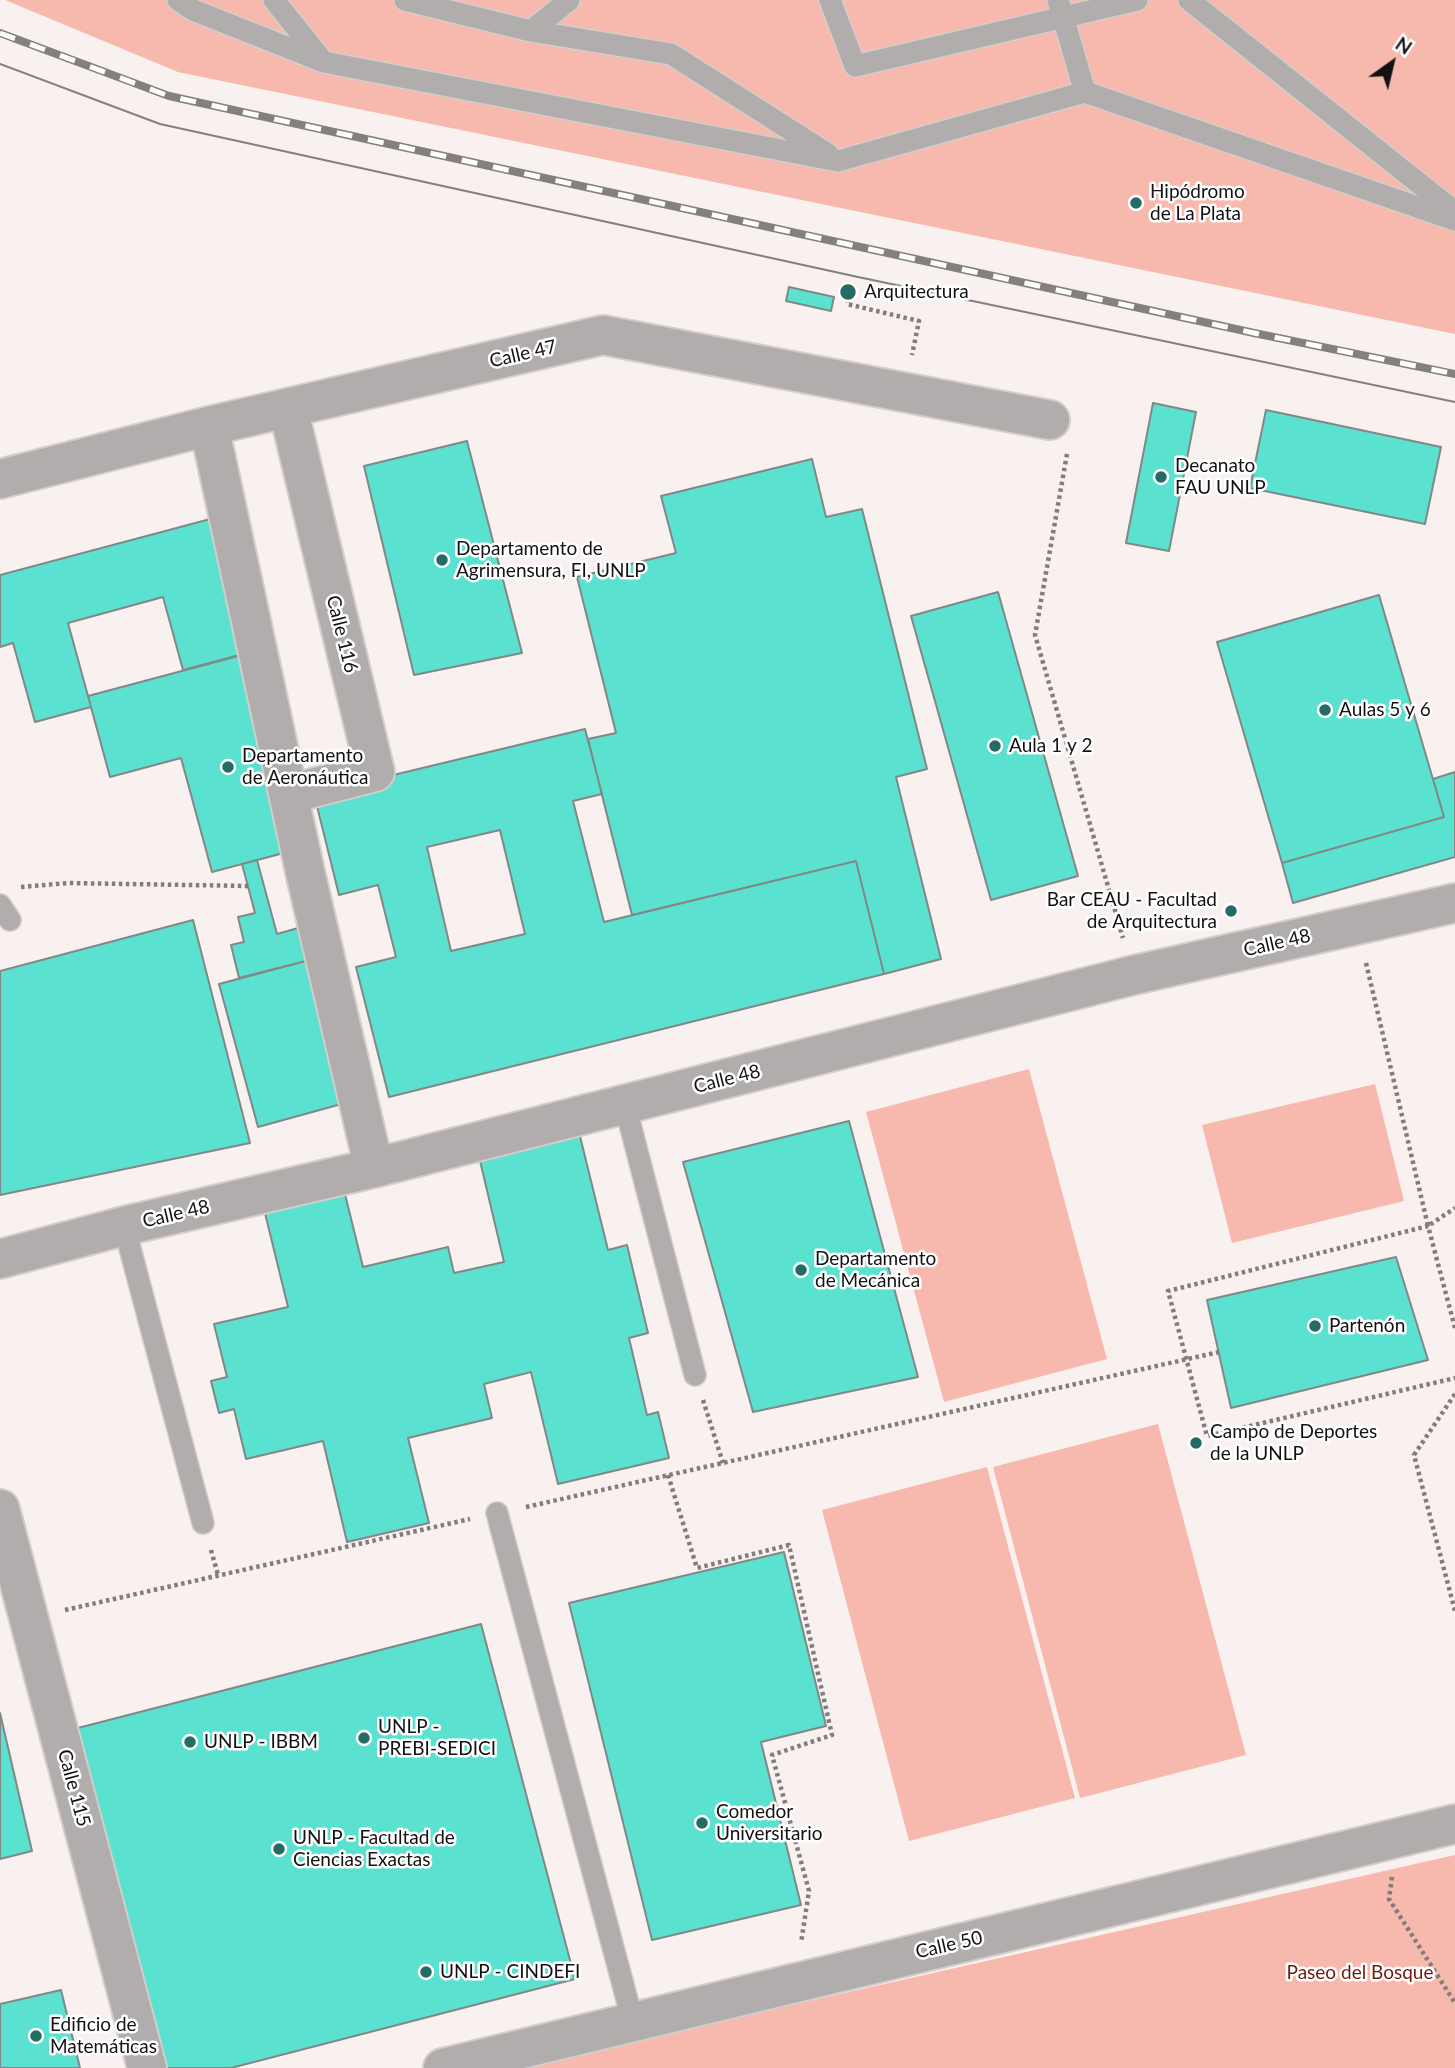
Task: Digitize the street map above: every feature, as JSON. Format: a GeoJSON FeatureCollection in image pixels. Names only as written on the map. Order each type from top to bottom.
{"type":"FeatureCollection","features":[{"type":"Feature","properties":{"kind":"street","name":"Calle 47"},"geometry":{"type":"LineString","coordinates":[[0,479],[209,426],[603,335],[905,392],[1058,436]]}},
{"type":"Feature","properties":{"kind":"street","name":"Calle 116"},"geometry":{"type":"LineString","coordinates":[[288,408],[376,772],[289,794]]}},
{"type":"Feature","properties":{"kind":"street"},"geometry":{"type":"LineString","coordinates":[[209,426],[374,1168]]}},
{"type":"Feature","properties":{"kind":"street","name":"Calle 48"},"geometry":{"type":"LineString","coordinates":[[0,1259],[124,1226],[374,1168],[1134,975],[1455,903]]}},
{"type":"Feature","properties":{"kind":"street","name":"Calle 115"},"geometry":{"type":"LineString","coordinates":[[0,1509],[147,2068]]}},
{"type":"Feature","properties":{"kind":"street","name":"Calle 50"},"geometry":{"type":"LineString","coordinates":[[443,2068],[1455,1824]]}},
{"type":"Feature","properties":{"kind":"lane"},"geometry":{"type":"LineString","coordinates":[[274,0],[324,62]]}},
{"type":"Feature","properties":{"kind":"lane"},"geometry":{"type":"LineString","coordinates":[[405,0],[531,31],[671,54],[838,161]]}},
{"type":"Feature","properties":{"kind":"lane"},"geometry":{"type":"LineString","coordinates":[[531,31],[569,0]]}},
{"type":"Feature","properties":{"kind":"lane"},"geometry":{"type":"LineString","coordinates":[[830,0],[855,66],[1060,8],[1137,0]]}},
{"type":"Feature","properties":{"kind":"lane"},"geometry":{"type":"LineString","coordinates":[[1189,0],[1455,212]]}},
{"type":"Feature","properties":{"kind":"lane"},"geometry":{"type":"LineString","coordinates":[[187,3],[324,62],[838,161],[1085,92],[1455,220]]}},
{"type":"Feature","properties":{"kind":"lane"},"geometry":{"type":"LineString","coordinates":[[1060,8],[1085,92]]}},
{"type":"Feature","properties":{"kind":"lane"},"geometry":{"type":"LineString","coordinates":[[625,1105],[695,1375]]}},
{"type":"Feature","properties":{"kind":"lane"},"geometry":{"type":"LineString","coordinates":[[124,1226],[203,1523]]}},
{"type":"Feature","properties":{"kind":"lane"},"geometry":{"type":"LineString","coordinates":[[497,1513],[633,2022]]}},
{"type":"Feature","properties":{"kind":"path"},"geometry":{"type":"LineString","coordinates":[[848,292],[847,304],[919,321],[905,392]]}},
{"type":"Feature","properties":{"kind":"path"},"geometry":{"type":"LineString","coordinates":[[1058,436],[1035,635],[1134,975]]}},
{"type":"Feature","properties":{"kind":"path"},"geometry":{"type":"LineString","coordinates":[[14,888],[68,883],[248,886]]}},
{"type":"Feature","properties":{"kind":"path"},"geometry":{"type":"LineString","coordinates":[[1357,925],[1428,1226],[1455,1328]]}},
{"type":"Feature","properties":{"kind":"path"},"geometry":{"type":"LineString","coordinates":[[1455,1208],[1428,1226],[1168,1291],[1207,1436],[1455,1378]]}},
{"type":"Feature","properties":{"kind":"path"},"geometry":{"type":"LineString","coordinates":[[29,1618],[1219,1352]]}},
{"type":"Feature","properties":{"kind":"path"},"geometry":{"type":"LineString","coordinates":[[695,1375],[723,1463]]}},
{"type":"Feature","properties":{"kind":"path"},"geometry":{"type":"LineString","coordinates":[[1455,1394],[1414,1455],[1455,1611]]}},
{"type":"Feature","properties":{"kind":"path"},"geometry":{"type":"LineString","coordinates":[[668,1475],[697,1568],[789,1545],[832,1735],[772,1755],[809,1891],[796,1982]]}},
{"type":"Feature","properties":{"kind":"path"},"geometry":{"type":"LineString","coordinates":[[1396,1838],[1389,1899],[1455,2003]]}},
{"type":"Feature","properties":{"kind":"green space","name":"Hipódromo de La Plata"},"geometry":{"type":"Polygon","coordinates":[[[5,0],[1455,0],[1455,334],[178,72],[5,0]]]}},
{"type":"Feature","properties":{"kind":"green space"},"geometry":{"type":"Polygon","coordinates":[[[1029,1069],[1107,1359],[944,1402],[866,1112],[1029,1069]]]}},
{"type":"Feature","properties":{"kind":"green space"},"geometry":{"type":"Polygon","coordinates":[[[1375,1084],[1404,1201],[1232,1243],[1202,1125],[1375,1084]]]}},
{"type":"Feature","properties":{"kind":"green space"},"geometry":{"type":"Polygon","coordinates":[[[1158,1424],[1246,1755],[1080,1798],[993,1467],[1158,1424]]]}},
{"type":"Feature","properties":{"kind":"green space"},"geometry":{"type":"Polygon","coordinates":[[[987,1467],[1075,1798],[909,1841],[822,1510],[987,1467]]]}},
{"type":"Feature","properties":{"kind":"green space","name":"Paseo del Bosque"},"geometry":{"type":"Polygon","coordinates":[[[1455,1855],[1455,2068],[513,2068],[1455,1855]]]}},
{"type":"Feature","properties":{"kind":"building"},"geometry":{"type":"Polygon","coordinates":[[[789,287],[834,297],[831,311],[786,301],[789,287]]]}},
{"type":"Feature","properties":{"kind":"building","name":"Decanato FAU UNLP"},"geometry":{"type":"Polygon","coordinates":[[[1153,403],[1196,412],[1169,551],[1126,543],[1153,403]]]}},
{"type":"Feature","properties":{"kind":"building"},"geometry":{"type":"Polygon","coordinates":[[[1266,410],[1441,447],[1425,524],[1250,488],[1266,410]]]}},
{"type":"Feature","properties":{"kind":"building","name":"Departamento de Agrimensura, FI, UNLP"},"geometry":{"type":"Polygon","coordinates":[[[467,441],[522,653],[414,675],[364,466],[467,441]]]}},
{"type":"Feature","properties":{"kind":"building"},"geometry":{"type":"Polygon","coordinates":[[[812,459],[826,517],[862,509],[927,769],[896,777],[941,959],[884,974],[856,861],[632,915],[588,739],[616,733],[577,577],[676,553],[661,496],[812,459]]]}},
{"type":"Feature","properties":{"kind":"building"},"geometry":{"type":"Polygon","coordinates":[[[214,518],[251,652],[183,670],[163,597],[68,623],[91,707],[35,722],[13,643],[0,647],[0,575],[214,518]]]}},
{"type":"Feature","properties":{"kind":"building","name":"Aula 1 y 2"},"geometry":{"type":"Polygon","coordinates":[[[998,592],[1078,876],[991,900],[911,616],[998,592]]]}},
{"type":"Feature","properties":{"kind":"building","name":"Aulas 5 y 6"},"geometry":{"type":"Polygon","coordinates":[[[1379,595],[1444,817],[1282,863],[1217,642],[1379,595]]]}},
{"type":"Feature","properties":{"kind":"building","name":"Departamento de Aeronáutica"},"geometry":{"type":"Polygon","coordinates":[[[242,655],[295,850],[212,872],[181,758],[110,777],[88,696],[242,655]]]}},
{"type":"Feature","properties":{"kind":"building"},"geometry":{"type":"Polygon","coordinates":[[[585,729],[602,794],[573,801],[604,922],[856,861],[884,974],[389,1097],[356,967],[396,957],[378,885],[339,895],[314,794],[585,729]],[[500,830],[427,847],[451,951],[525,934],[500,830]]]}},
{"type":"Feature","properties":{"kind":"building"},"geometry":{"type":"Polygon","coordinates":[[[1455,772],[1455,857],[1293,903],[1282,863],[1444,817],[1433,779],[1455,772]]]}},
{"type":"Feature","properties":{"kind":"building"},"geometry":{"type":"Polygon","coordinates":[[[257,860],[277,934],[298,928],[306,961],[239,978],[231,945],[244,942],[238,917],[255,913],[242,864],[257,860]]]}},
{"type":"Feature","properties":{"kind":"building"},"geometry":{"type":"Polygon","coordinates":[[[193,920],[250,1143],[0,1195],[0,971],[193,920]]]}},
{"type":"Feature","properties":{"kind":"building"},"geometry":{"type":"Polygon","coordinates":[[[306,961],[356,1100],[258,1127],[219,984],[306,961]]]}},
{"type":"Feature","properties":{"kind":"building"},"geometry":{"type":"Polygon","coordinates":[[[576,1120],[608,1250],[627,1245],[648,1333],[629,1338],[647,1415],[658,1412],[669,1458],[558,1484],[531,1372],[484,1384],[492,1418],[408,1438],[429,1523],[347,1542],[323,1441],[246,1459],[234,1409],[219,1413],[211,1381],[227,1377],[214,1324],[288,1307],[263,1205],[343,1186],[363,1267],[448,1247],[454,1273],[504,1262],[476,1144],[576,1120]]]}},
{"type":"Feature","properties":{"kind":"building","name":"Departamento de Mecánica"},"geometry":{"type":"Polygon","coordinates":[[[849,1121],[918,1377],[753,1412],[683,1162],[849,1121]]]}},
{"type":"Feature","properties":{"kind":"building","name":"Partenón"},"geometry":{"type":"Polygon","coordinates":[[[1396,1257],[1428,1360],[1231,1408],[1207,1300],[1396,1257]]]}},
{"type":"Feature","properties":{"kind":"building","name":"Comedor Universitario"},"geometry":{"type":"Polygon","coordinates":[[[784,1552],[826,1726],[761,1742],[801,1905],[652,1940],[569,1603],[784,1552]]]}},
{"type":"Feature","properties":{"kind":"building","name":"UNLP - Facultad de Ciencias Exactas"},"geometry":{"type":"Polygon","coordinates":[[[481,1624],[575,1979],[231,2068],[163,2068],[74,1729],[481,1624]]]}},
{"type":"Feature","properties":{"kind":"building"},"geometry":{"type":"Polygon","coordinates":[[[0,1713],[32,1851],[0,1859],[0,1713]]]}},
{"type":"Feature","properties":{"kind":"building","name":"Edificio de Matemáticas"},"geometry":{"type":"Polygon","coordinates":[[[61,1990],[80,2068],[0,2068],[0,2004],[61,1990]]]}},
{"type":"Feature","properties":{"kind":"tram line"},"geometry":{"type":"LineString","coordinates":[[0,64],[160,124],[858,277],[1455,402]]}},
{"type":"Feature","properties":{"kind":"railway"},"geometry":{"type":"LineString","coordinates":[[0,33],[169,96],[1254,333],[1455,374]]}},
{"type":"Feature","properties":{"kind":"place","name":"Hipódromo de La Plata"},"geometry":{"type":"Point","coordinates":[1136,203]}},
{"type":"Feature","properties":{"kind":"place","name":"Arquitectura"},"geometry":{"type":"Point","coordinates":[848,292]}},
{"type":"Feature","properties":{"kind":"place","name":"Decanato FAU UNLP"},"geometry":{"type":"Point","coordinates":[1161,477]}},
{"type":"Feature","properties":{"kind":"place","name":"Departamento de Agrimensura, FI, UNLP"},"geometry":{"type":"Point","coordinates":[442,560]}},
{"type":"Feature","properties":{"kind":"place","name":"Aulas 5 y 6"},"geometry":{"type":"Point","coordinates":[1325,710]}},
{"type":"Feature","properties":{"kind":"place","name":"Aula 1 y 2"},"geometry":{"type":"Point","coordinates":[995,746]}},
{"type":"Feature","properties":{"kind":"place","name":"Departamento de Aeronáutica"},"geometry":{"type":"Point","coordinates":[228,767]}},
{"type":"Feature","properties":{"kind":"place","name":"Bar CEAU - Facultad de Arquitectura"},"geometry":{"type":"Point","coordinates":[1231,911]}},
{"type":"Feature","properties":{"kind":"place","name":"Departamento de Mecánica"},"geometry":{"type":"Point","coordinates":[801,1270]}},
{"type":"Feature","properties":{"kind":"place","name":"Partenón"},"geometry":{"type":"Point","coordinates":[1315,1326]}},
{"type":"Feature","properties":{"kind":"place","name":"Campo de Deportes de la UNLP"},"geometry":{"type":"Point","coordinates":[1196,1443]}},
{"type":"Feature","properties":{"kind":"place","name":"UNLP - PREBI-SEDICI"},"geometry":{"type":"Point","coordinates":[364,1738]}},
{"type":"Feature","properties":{"kind":"place","name":"UNLP - IBBM"},"geometry":{"type":"Point","coordinates":[190,1742]}},
{"type":"Feature","properties":{"kind":"place","name":"Comedor Universitario"},"geometry":{"type":"Point","coordinates":[702,1823]}},
{"type":"Feature","properties":{"kind":"place","name":"UNLP - Facultad de Ciencias Exactas"},"geometry":{"type":"Point","coordinates":[279,1849]}},
{"type":"Feature","properties":{"kind":"place","name":"UNLP - CINDEFI"},"geometry":{"type":"Point","coordinates":[426,1972]}},
{"type":"Feature","properties":{"kind":"place","name":"Edificio de Matemáticas"},"geometry":{"type":"Point","coordinates":[36,2036]}}]}
